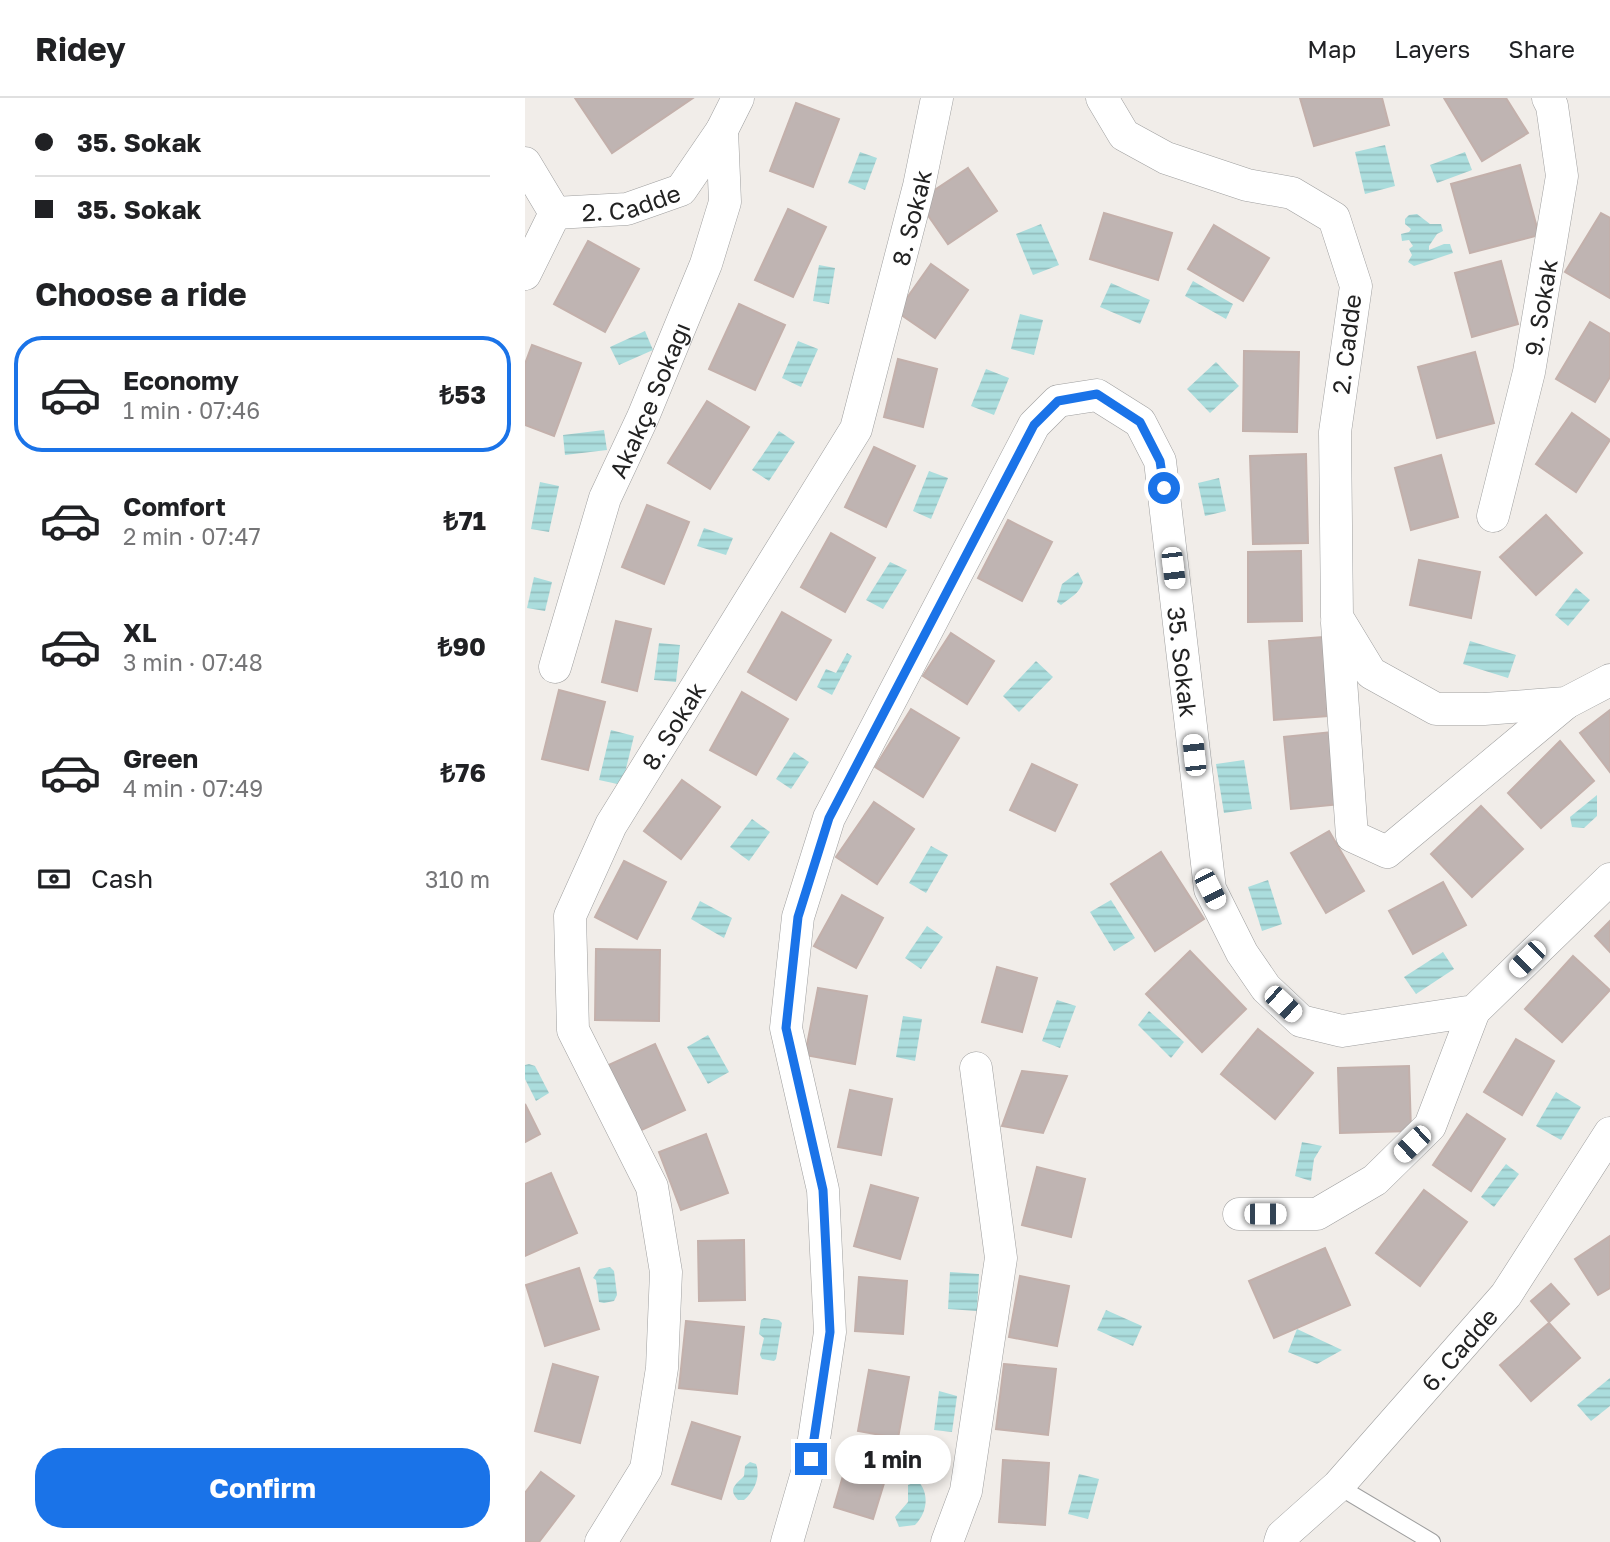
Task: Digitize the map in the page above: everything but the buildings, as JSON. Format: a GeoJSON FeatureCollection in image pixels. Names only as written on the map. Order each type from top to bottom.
{"type":"FeatureCollection","features":[{"type":"Feature","properties":{"kind":"street","name":"2. Cadde"},"geometry":{"type":"LineString","coordinates":[[555,213],[627,209],[681,190],[722,131],[738,98]]}},
{"type":"Feature","properties":{"kind":"street","name":"8. Sokak"},"geometry":{"type":"LineString","coordinates":[[601,1542],[646,1469],[662,1368],[666,1272],[652,1188],[573,1030],[570,916],[611,825],[856,429],[919,186],[937,98]]}},
{"type":"Feature","properties":{"kind":"street","name":"2. Cadde"},"geometry":{"type":"LineString","coordinates":[[1102,98],[1124,135],[1166,158],[1247,185],[1292,193],[1334,218],[1356,286],[1335,432],[1337,617],[1352,836],[1387,852],[1566,703]]}},
{"type":"Feature","properties":{"kind":"street","name":"9. Sokak"},"geometry":{"type":"LineString","coordinates":[[1493,516],[1529,372],[1562,176],[1552,106],[1548,98]]}},
{"type":"Feature","properties":{"kind":"street","name":"Akakçe Sokağı"},"geometry":{"type":"LineString","coordinates":[[555,667],[605,498],[643,417],[706,264],[718,227],[725,202],[722,131]]}},
{"type":"Feature","properties":{"kind":"street"},"geometry":{"type":"LineString","coordinates":[[525,163],[555,213],[525,274]]}},
{"type":"Feature","properties":{"kind":"street","name":"35. Sokak"},"geometry":{"type":"LineString","coordinates":[[787,1542],[811,1459],[830,1332],[823,1190],[786,1028],[798,917],[829,818],[1034,425],[1058,401],[1097,394],[1140,422],[1160,461],[1210,889],[1242,953],[1266,988],[1301,1021],[1342,1031],[1475,1012]]}},
{"type":"Feature","properties":{"kind":"street"},"geometry":{"type":"LineString","coordinates":[[1337,617],[1371,673],[1436,709],[1484,709],[1566,703],[1610,680]]}},
{"type":"Feature","properties":{"kind":"street"},"geometry":{"type":"LineString","coordinates":[[1240,1214],[1317,1214],[1375,1180],[1430,1126],[1475,1012],[1610,879]]}},
{"type":"Feature","properties":{"kind":"street"},"geometry":{"type":"LineString","coordinates":[[947,1542],[966,1491],[1001,1258],[976,1068]]}},
{"type":"Feature","properties":{"kind":"street","name":"6. Cadde"},"geometry":{"type":"LineString","coordinates":[[1280,1542],[1282,1536],[1338,1486],[1506,1295],[1610,1133]]}},
{"type":"Feature","properties":{"kind":"lane"},"geometry":{"type":"LineString","coordinates":[[1338,1486],[1432,1542]]}},
{"type":"Feature","properties":{"kind":"water"},"geometry":{"type":"Polygon","coordinates":[[[1385,145],[1395,186],[1365,194],[1355,152],[1385,145]]]}},
{"type":"Feature","properties":{"kind":"water"},"geometry":{"type":"Polygon","coordinates":[[[860,152],[877,158],[865,190],[848,183],[860,152]]]}},
{"type":"Feature","properties":{"kind":"water"},"geometry":{"type":"Polygon","coordinates":[[[1465,152],[1472,170],[1437,183],[1430,165],[1465,152]]]}},
{"type":"Feature","properties":{"kind":"water"},"geometry":{"type":"Polygon","coordinates":[[[1417,214],[1430,224],[1441,224],[1443,231],[1437,234],[1429,250],[1450,244],[1453,253],[1414,266],[1408,262],[1412,255],[1409,249],[1413,246],[1409,240],[1402,241],[1401,234],[1411,229],[1405,224],[1405,219],[1409,215],[1417,214]]]}},
{"type":"Feature","properties":{"kind":"water"},"geometry":{"type":"Polygon","coordinates":[[[1041,224],[1059,265],[1033,275],[1016,234],[1041,224]]]}},
{"type":"Feature","properties":{"kind":"water"},"geometry":{"type":"Polygon","coordinates":[[[819,265],[835,268],[829,304],[813,301],[819,265]]]}},
{"type":"Feature","properties":{"kind":"water"},"geometry":{"type":"Polygon","coordinates":[[[1193,281],[1233,304],[1226,319],[1185,296],[1193,281]]]}},
{"type":"Feature","properties":{"kind":"water"},"geometry":{"type":"Polygon","coordinates":[[[1111,283],[1150,300],[1140,324],[1100,307],[1111,283]]]}},
{"type":"Feature","properties":{"kind":"water"},"geometry":{"type":"Polygon","coordinates":[[[1020,314],[1043,320],[1034,355],[1011,349],[1020,314]]]}},
{"type":"Feature","properties":{"kind":"water"},"geometry":{"type":"Polygon","coordinates":[[[645,331],[653,350],[619,365],[610,347],[645,331]]]}},
{"type":"Feature","properties":{"kind":"water"},"geometry":{"type":"Polygon","coordinates":[[[798,341],[818,349],[801,387],[782,378],[798,341]]]}},
{"type":"Feature","properties":{"kind":"water"},"geometry":{"type":"Polygon","coordinates":[[[1216,362],[1239,386],[1210,413],[1187,389],[1216,362]]]}},
{"type":"Feature","properties":{"kind":"water"},"geometry":{"type":"Polygon","coordinates":[[[986,369],[1009,378],[994,415],[971,406],[986,369]]]}},
{"type":"Feature","properties":{"kind":"water"},"geometry":{"type":"Polygon","coordinates":[[[604,430],[607,450],[565,455],[563,435],[604,430]]]}},
{"type":"Feature","properties":{"kind":"water"},"geometry":{"type":"Polygon","coordinates":[[[779,431],[795,442],[769,481],[752,470],[779,431]]]}},
{"type":"Feature","properties":{"kind":"water"},"geometry":{"type":"Polygon","coordinates":[[[929,471],[948,478],[931,519],[913,511],[929,471]]]}},
{"type":"Feature","properties":{"kind":"water"},"geometry":{"type":"Polygon","coordinates":[[[1219,478],[1226,511],[1205,516],[1198,483],[1219,478]]]}},
{"type":"Feature","properties":{"kind":"water"},"geometry":{"type":"Polygon","coordinates":[[[540,482],[559,486],[549,532],[531,529],[540,482]]]}},
{"type":"Feature","properties":{"kind":"water"},"geometry":{"type":"Polygon","coordinates":[[[704,528],[733,538],[726,555],[697,546],[704,528]]]}},
{"type":"Feature","properties":{"kind":"water"},"geometry":{"type":"Polygon","coordinates":[[[890,562],[907,570],[883,609],[866,600],[890,562]]]}},
{"type":"Feature","properties":{"kind":"water"},"geometry":{"type":"Polygon","coordinates":[[[1078,572],[1083,582],[1079,590],[1061,605],[1057,602],[1062,584],[1078,572]]]}},
{"type":"Feature","properties":{"kind":"water"},"geometry":{"type":"Polygon","coordinates":[[[534,577],[552,582],[545,611],[527,608],[534,577]]]}},
{"type":"Feature","properties":{"kind":"water"},"geometry":{"type":"Polygon","coordinates":[[[1576,588],[1590,600],[1568,626],[1555,615],[1576,588]]]}},
{"type":"Feature","properties":{"kind":"water"},"geometry":{"type":"Polygon","coordinates":[[[1470,641],[1516,655],[1508,678],[1463,664],[1470,641]]]}},
{"type":"Feature","properties":{"kind":"water"},"geometry":{"type":"Polygon","coordinates":[[[659,643],[680,645],[676,682],[654,680],[659,643]]]}},
{"type":"Feature","properties":{"kind":"water"},"geometry":{"type":"Polygon","coordinates":[[[847,653],[852,656],[832,695],[817,687],[826,669],[836,673],[847,653]]]}},
{"type":"Feature","properties":{"kind":"water"},"geometry":{"type":"Polygon","coordinates":[[[1036,661],[1053,677],[1019,712],[1003,696],[1036,661]]]}},
{"type":"Feature","properties":{"kind":"water"},"geometry":{"type":"Polygon","coordinates":[[[611,730],[634,736],[622,785],[599,780],[611,730]]]}},
{"type":"Feature","properties":{"kind":"water"},"geometry":{"type":"Polygon","coordinates":[[[794,752],[809,762],[791,789],[776,779],[794,752]]]}},
{"type":"Feature","properties":{"kind":"water"},"geometry":{"type":"Polygon","coordinates":[[[1244,760],[1252,809],[1224,813],[1216,764],[1244,760]]]}},
{"type":"Feature","properties":{"kind":"water"},"geometry":{"type":"Polygon","coordinates":[[[1597,795],[1597,816],[1584,828],[1572,827],[1570,817],[1597,795]]]}},
{"type":"Feature","properties":{"kind":"water"},"geometry":{"type":"Polygon","coordinates":[[[752,819],[770,832],[749,861],[730,847],[752,819]]]}},
{"type":"Feature","properties":{"kind":"water"},"geometry":{"type":"Polygon","coordinates":[[[931,846],[948,855],[926,893],[909,883],[931,846]]]}},
{"type":"Feature","properties":{"kind":"water"},"geometry":{"type":"Polygon","coordinates":[[[1268,880],[1282,924],[1262,931],[1248,887],[1268,880]]]}},
{"type":"Feature","properties":{"kind":"water"},"geometry":{"type":"Polygon","coordinates":[[[1111,900],[1135,938],[1114,951],[1090,912],[1111,900]]]}},
{"type":"Feature","properties":{"kind":"water"},"geometry":{"type":"Polygon","coordinates":[[[700,901],[732,918],[724,938],[691,919],[700,901]]]}},
{"type":"Feature","properties":{"kind":"water"},"geometry":{"type":"Polygon","coordinates":[[[927,926],[943,937],[921,969],[905,958],[927,926]]]}},
{"type":"Feature","properties":{"kind":"water"},"geometry":{"type":"Polygon","coordinates":[[[1443,952],[1454,969],[1416,994],[1404,977],[1443,952]]]}},
{"type":"Feature","properties":{"kind":"water"},"geometry":{"type":"Polygon","coordinates":[[[1057,1000],[1076,1006],[1060,1048],[1042,1041],[1057,1000]]]}},
{"type":"Feature","properties":{"kind":"water"},"geometry":{"type":"Polygon","coordinates":[[[1149,1011],[1184,1042],[1171,1058],[1138,1025],[1149,1011]]]}},
{"type":"Feature","properties":{"kind":"water"},"geometry":{"type":"Polygon","coordinates":[[[903,1016],[922,1019],[915,1061],[896,1057],[903,1016]]]}},
{"type":"Feature","properties":{"kind":"water"},"geometry":{"type":"Polygon","coordinates":[[[708,1035],[729,1072],[708,1084],[687,1047],[708,1035]]]}},
{"type":"Feature","properties":{"kind":"water"},"geometry":{"type":"Polygon","coordinates":[[[525,1065],[535,1066],[549,1093],[536,1101],[525,1079],[525,1065]]]}},
{"type":"Feature","properties":{"kind":"water"},"geometry":{"type":"Polygon","coordinates":[[[1556,1092],[1581,1107],[1561,1140],[1536,1126],[1556,1092]]]}},
{"type":"Feature","properties":{"kind":"water"},"geometry":{"type":"Polygon","coordinates":[[[1302,1142],[1322,1146],[1314,1159],[1311,1181],[1295,1176],[1302,1142]]]}},
{"type":"Feature","properties":{"kind":"water"},"geometry":{"type":"Polygon","coordinates":[[[1506,1164],[1519,1174],[1494,1207],[1481,1197],[1506,1164]]]}},
{"type":"Feature","properties":{"kind":"water"},"geometry":{"type":"Polygon","coordinates":[[[610,1267],[614,1271],[617,1295],[614,1301],[599,1302],[596,1280],[593,1278],[599,1269],[610,1267]]]}},
{"type":"Feature","properties":{"kind":"water"},"geometry":{"type":"Polygon","coordinates":[[[950,1272],[979,1274],[977,1311],[948,1309],[950,1272]]]}},
{"type":"Feature","properties":{"kind":"water"},"geometry":{"type":"Polygon","coordinates":[[[1106,1310],[1142,1326],[1133,1346],[1097,1330],[1106,1310]]]}},
{"type":"Feature","properties":{"kind":"water"},"geometry":{"type":"Polygon","coordinates":[[[764,1318],[782,1323],[774,1361],[762,1359],[760,1355],[764,1338],[759,1334],[761,1320],[764,1318]]]}},
{"type":"Feature","properties":{"kind":"water"},"geometry":{"type":"Polygon","coordinates":[[[1297,1329],[1342,1350],[1317,1364],[1288,1352],[1297,1329]]]}},
{"type":"Feature","properties":{"kind":"water"},"geometry":{"type":"Polygon","coordinates":[[[1610,1378],[1610,1406],[1591,1421],[1577,1405],[1610,1378]]]}},
{"type":"Feature","properties":{"kind":"water"},"geometry":{"type":"Polygon","coordinates":[[[939,1391],[957,1396],[952,1432],[934,1430],[939,1391]]]}},
{"type":"Feature","properties":{"kind":"water"},"geometry":{"type":"Polygon","coordinates":[[[750,1462],[756,1464],[756,1484],[744,1500],[738,1500],[733,1490],[744,1476],[745,1466],[750,1462]]]}},
{"type":"Feature","properties":{"kind":"water"},"geometry":{"type":"Polygon","coordinates":[[[1079,1474],[1099,1479],[1088,1519],[1068,1514],[1079,1474]]]}},
{"type":"Feature","properties":{"kind":"water"},"geometry":{"type":"Polygon","coordinates":[[[918,1481],[925,1497],[922,1515],[915,1525],[899,1527],[895,1517],[908,1502],[908,1485],[918,1481]]]}},
{"type":"Feature","properties":{"kind":"route"},"geometry":{"type":"LineString","coordinates":[[811,1459],[830,1332],[823,1190],[786,1028],[798,917],[829,818],[1012,465],[1034,425],[1058,401],[1097,394],[1140,422],[1160,461],[1164,488]]}}]}
